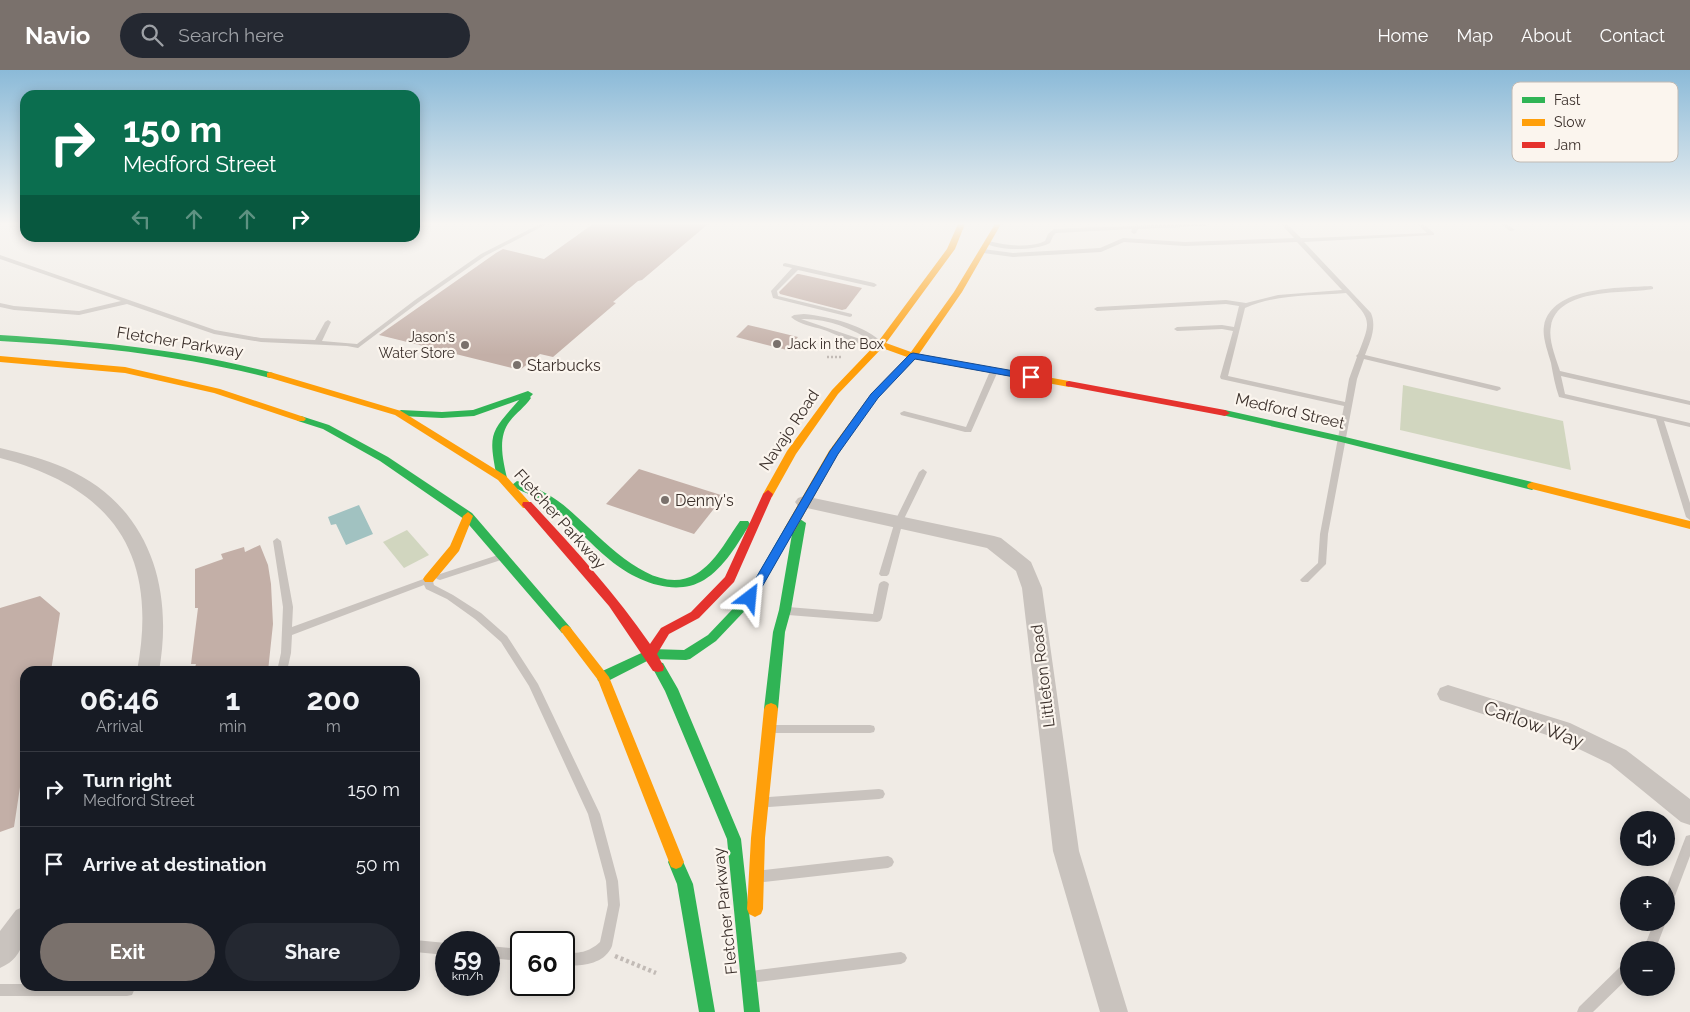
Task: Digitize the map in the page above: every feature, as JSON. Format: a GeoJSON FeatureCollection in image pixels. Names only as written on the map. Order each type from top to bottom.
{"type":"FeatureCollection","features":[{"type":"Feature","properties":{"kind":"main road","name":"Navajo Road"},"geometry":{"type":"LineString","coordinates":[[650,654],[665,631],[695,615],[730,579],[769,491],[791,453],[835,392],[881,344],[937,268]]}},
{"type":"Feature","properties":{"kind":"main road"},"geometry":{"type":"LineString","coordinates":[[603,677],[650,654],[686,655],[712,638],[750,598],[833,453],[874,396],[913,356],[973,268]]}},
{"type":"Feature","properties":{"kind":"main road","name":"Fletcher Parkway"},"geometry":{"type":"LineString","coordinates":[[0,338],[68,342],[184,356],[264,373],[398,413],[502,478],[564,545],[650,654],[671,689],[734,839],[752,1011]]}},
{"type":"Feature","properties":{"kind":"main road","name":"Medford Street"},"geometry":{"type":"LineString","coordinates":[[881,344],[913,356],[1216,411],[1341,439],[1690,525]]}},
{"type":"Feature","properties":{"kind":"main road","name":"Fletcher Parkway"},"geometry":{"type":"LineString","coordinates":[[0,360],[125,370],[216,391],[326,427],[384,459],[468,516],[580,646],[603,677],[685,884],[707,1012]]}},
{"type":"Feature","properties":{"kind":"main road"},"geometry":{"type":"LineString","coordinates":[[398,413],[471,414],[496,406],[516,396],[528,394],[522,405],[500,427],[497,435],[496,445],[502,478],[555,504],[610,556],[643,576],[669,583],[684,582],[698,578],[710,568],[769,491]]}},
{"type":"Feature","properties":{"kind":"main road"},"geometry":{"type":"LineString","coordinates":[[752,1011],[756,877],[768,729],[779,632],[785,610],[804,502]]}},
{"type":"Feature","properties":{"kind":"main road"},"geometry":{"type":"LineString","coordinates":[[429,579],[455,548],[468,516]]}},
{"type":"Feature","properties":{"kind":"street"},"geometry":{"type":"LineString","coordinates":[[0,454],[34,462],[73,479],[106,503],[131,533],[148,571],[152,594],[154,618],[149,666]]}},
{"type":"Feature","properties":{"kind":"street","name":"Littleton Road"},"geometry":{"type":"LineString","coordinates":[[804,502],[994,543],[1024,567],[1032,588],[1066,851],[1114,1012]]}},
{"type":"Feature","properties":{"kind":"street","name":"Carlow Way"},"geometry":{"type":"LineString","coordinates":[[1448,694],[1562,730],[1618,757],[1690,814]]}},
{"type":"Feature","properties":{"kind":"street"},"geometry":{"type":"LineString","coordinates":[[0,954],[20,926]]}},
{"type":"Feature","properties":{"kind":"lane"},"geometry":{"type":"LineString","coordinates":[[31,268],[214,332],[261,340],[318,342],[358,346],[464,268]]}},
{"type":"Feature","properties":{"kind":"lane"},"geometry":{"type":"LineString","coordinates":[[850,315],[775,297],[774,291],[796,268],[874,285]]}},
{"type":"Feature","properties":{"kind":"lane"},"geometry":{"type":"LineString","coordinates":[[1305,580],[1322,564],[1324,534],[1353,379],[1369,335],[1370,317],[1326,268]]}},
{"type":"Feature","properties":{"kind":"lane"},"geometry":{"type":"LineString","coordinates":[[1651,288],[1594,293],[1571,299],[1557,306],[1548,319],[1547,327],[1562,395],[1690,425]]}},
{"type":"Feature","properties":{"kind":"lane"},"geometry":{"type":"LineString","coordinates":[[1348,291],[1269,298],[1242,307],[1224,376],[1348,405]]}},
{"type":"Feature","properties":{"kind":"lane"},"geometry":{"type":"LineString","coordinates":[[0,305],[14,308],[78,313],[127,302]]}},
{"type":"Feature","properties":{"kind":"lane"},"geometry":{"type":"LineString","coordinates":[[1097,309],[1226,302],[1246,305]]}},
{"type":"Feature","properties":{"kind":"lane"},"geometry":{"type":"LineString","coordinates":[[807,316],[842,325],[868,335],[881,344],[860,342],[824,328],[803,323],[794,317],[807,316]]}},
{"type":"Feature","properties":{"kind":"lane"},"geometry":{"type":"LineString","coordinates":[[318,342],[328,322]]}},
{"type":"Feature","properties":{"kind":"lane"},"geometry":{"type":"LineString","coordinates":[[1178,329],[1222,327],[1236,329]]}},
{"type":"Feature","properties":{"kind":"lane"},"geometry":{"type":"LineString","coordinates":[[1360,356],[1497,389]]}},
{"type":"Feature","properties":{"kind":"lane"},"geometry":{"type":"LineString","coordinates":[[904,413],[968,430],[994,370]]}},
{"type":"Feature","properties":{"kind":"lane"},"geometry":{"type":"LineString","coordinates":[[1558,373],[1690,403]]}},
{"type":"Feature","properties":{"kind":"lane"},"geometry":{"type":"LineString","coordinates":[[1659,418],[1690,517]]}},
{"type":"Feature","properties":{"kind":"lane"},"geometry":{"type":"LineString","coordinates":[[884,574],[899,522],[923,472]]}},
{"type":"Feature","properties":{"kind":"lane"},"geometry":{"type":"LineString","coordinates":[[277,541],[288,607],[283,666]]}},
{"type":"Feature","properties":{"kind":"lane"},"geometry":{"type":"LineString","coordinates":[[287,633],[429,579],[447,576],[502,557]]}},
{"type":"Feature","properties":{"kind":"lane"},"geometry":{"type":"LineString","coordinates":[[429,579],[429,587],[450,597],[478,616],[504,639],[534,684],[594,814],[612,881],[614,905],[606,946],[589,958],[575,960]]}},
{"type":"Feature","properties":{"kind":"lane"},"geometry":{"type":"LineString","coordinates":[[785,610],[877,618],[884,584]]}},
{"type":"Feature","properties":{"kind":"lane"},"geometry":{"type":"LineString","coordinates":[[768,729],[870,729]]}},
{"type":"Feature","properties":{"kind":"lane"},"geometry":{"type":"LineString","coordinates":[[761,802],[792,802],[878,794]]}},
{"type":"Feature","properties":{"kind":"lane"},"geometry":{"type":"LineString","coordinates":[[1675,881],[1690,840]]}},
{"type":"Feature","properties":{"kind":"lane"},"geometry":{"type":"LineString","coordinates":[[756,877],[888,862]]}},
{"type":"Feature","properties":{"kind":"lane"},"geometry":{"type":"LineString","coordinates":[[420,946],[435,948]]}},
{"type":"Feature","properties":{"kind":"lane"},"geometry":{"type":"LineString","coordinates":[[753,976],[901,958]]}},
{"type":"Feature","properties":{"kind":"lane"},"geometry":{"type":"LineString","coordinates":[[1584,1012],[1620,977]]}},
{"type":"Feature","properties":{"kind":"lane"},"geometry":{"type":"LineString","coordinates":[[0,990],[20,990]]}},
{"type":"Feature","properties":{"kind":"path"},"geometry":{"type":"LineString","coordinates":[[827,357],[846,357]]}},
{"type":"Feature","properties":{"kind":"path"},"geometry":{"type":"LineString","coordinates":[[601,950],[656,973]]}},
{"type":"Feature","properties":{"kind":"green space"},"geometry":{"type":"Polygon","coordinates":[[[1403,385],[1563,421],[1571,470],[1400,430],[1403,385]]]}},
{"type":"Feature","properties":{"kind":"green space"},"geometry":{"type":"Polygon","coordinates":[[[407,530],[429,555],[404,568],[383,542],[407,530]]]}},
{"type":"Feature","properties":{"kind":"water"},"geometry":{"type":"Polygon","coordinates":[[[359,505],[373,534],[346,545],[336,524],[331,525],[328,517],[359,505]]]}},
{"type":"Feature","properties":{"kind":"building"},"geometry":{"type":"Polygon","coordinates":[[[475,268],[656,268],[613,302],[616,303],[553,357],[540,354],[520,370],[379,335],[475,268]]]}},
{"type":"Feature","properties":{"kind":"building"},"geometry":{"type":"Polygon","coordinates":[[[797,274],[862,288],[846,309],[842,310],[780,294],[779,292],[797,274]]]}},
{"type":"Feature","properties":{"kind":"building","name":"Jack in the Box"},"geometry":{"type":"Polygon","coordinates":[[[748,325],[798,337],[787,350],[736,337],[748,325]]]}},
{"type":"Feature","properties":{"kind":"building","name":"Denny's"},"geometry":{"type":"Polygon","coordinates":[[[639,469],[724,496],[694,534],[606,504],[639,469]]]}},
{"type":"Feature","properties":{"kind":"building"},"geometry":{"type":"Polygon","coordinates":[[[260,545],[268,565],[273,624],[269,666],[195,666],[196,664],[191,664],[198,608],[195,608],[195,569],[223,559],[221,554],[244,547],[245,552],[260,545]]]}},
{"type":"Feature","properties":{"kind":"building"},"geometry":{"type":"Polygon","coordinates":[[[40,596],[60,613],[52,666],[20,666],[20,787],[14,827],[0,832],[0,608],[40,596]]]}},
{"type":"Feature","properties":{"kind":"traffic: fast"},"geometry":{"type":"LineString","coordinates":[[0,338],[136,349],[204,359],[270,375]]}},
{"type":"Feature","properties":{"kind":"traffic: fast"},"geometry":{"type":"LineString","coordinates":[[401,413],[442,415],[474,413],[528,394]]}},
{"type":"Feature","properties":{"kind":"traffic: fast"},"geometry":{"type":"LineString","coordinates":[[502,478],[497,446],[499,432],[507,418],[526,398]]}},
{"type":"Feature","properties":{"kind":"traffic: fast"},"geometry":{"type":"LineString","coordinates":[[1225,413],[1341,439],[1532,486]]}},
{"type":"Feature","properties":{"kind":"traffic: fast"},"geometry":{"type":"LineString","coordinates":[[301,419],[326,427],[384,459],[468,516],[566,630]]}},
{"type":"Feature","properties":{"kind":"traffic: fast"},"geometry":{"type":"LineString","coordinates":[[517,485],[555,504],[628,568],[664,582],[685,582],[700,577],[707,572],[719,560],[744,524]]}},
{"type":"Feature","properties":{"kind":"traffic: fast"},"geometry":{"type":"LineString","coordinates":[[771,709],[779,632],[785,610],[800,523]]}},
{"type":"Feature","properties":{"kind":"traffic: fast"},"geometry":{"type":"LineString","coordinates":[[603,677],[650,654],[686,655],[712,638],[750,598],[790,529]]}},
{"type":"Feature","properties":{"kind":"traffic: fast"},"geometry":{"type":"LineString","coordinates":[[658,667],[671,689],[734,839],[752,1012]]}},
{"type":"Feature","properties":{"kind":"traffic: fast"},"geometry":{"type":"LineString","coordinates":[[676,862],[685,884],[707,1012]]}},
{"type":"Feature","properties":{"kind":"traffic: slow"},"geometry":{"type":"LineString","coordinates":[[768,494],[791,453],[835,392],[881,344],[937,268]]}},
{"type":"Feature","properties":{"kind":"traffic: slow"},"geometry":{"type":"LineString","coordinates":[[790,529],[833,453],[874,396],[913,356],[958,292],[972,268]]}},
{"type":"Feature","properties":{"kind":"traffic: slow"},"geometry":{"type":"LineString","coordinates":[[881,344],[913,356],[1069,384]]}},
{"type":"Feature","properties":{"kind":"traffic: slow"},"geometry":{"type":"LineString","coordinates":[[0,359],[125,370],[217,391],[301,419]]}},
{"type":"Feature","properties":{"kind":"traffic: slow"},"geometry":{"type":"LineString","coordinates":[[270,375],[398,413],[502,478],[527,505]]}},
{"type":"Feature","properties":{"kind":"traffic: slow"},"geometry":{"type":"LineString","coordinates":[[1532,486],[1690,525]]}},
{"type":"Feature","properties":{"kind":"traffic: slow"},"geometry":{"type":"LineString","coordinates":[[429,579],[455,548],[468,516]]}},
{"type":"Feature","properties":{"kind":"traffic: slow"},"geometry":{"type":"LineString","coordinates":[[566,630],[603,677],[676,862]]}},
{"type":"Feature","properties":{"kind":"traffic: slow"},"geometry":{"type":"LineString","coordinates":[[755,909],[758,838],[771,709]]}},
{"type":"Feature","properties":{"kind":"traffic: jam"},"geometry":{"type":"LineString","coordinates":[[1069,384],[1225,413]]}},
{"type":"Feature","properties":{"kind":"traffic: jam"},"geometry":{"type":"LineString","coordinates":[[650,654],[665,631],[695,615],[730,579],[768,494]]}},
{"type":"Feature","properties":{"kind":"traffic: jam"},"geometry":{"type":"LineString","coordinates":[[527,505],[613,603],[658,667]]}},
{"type":"Feature","properties":{"kind":"place","name":"Jack in the Box"},"geometry":{"type":"Point","coordinates":[777,344]}},
{"type":"Feature","properties":{"kind":"place","name":"Jason's Water Store"},"geometry":{"type":"Point","coordinates":[465,345]}},
{"type":"Feature","properties":{"kind":"place","name":"Starbucks"},"geometry":{"type":"Point","coordinates":[517,365]}},
{"type":"Feature","properties":{"kind":"place","name":"Denny's"},"geometry":{"type":"Point","coordinates":[665,500]}},
{"type":"Feature","properties":{"kind":"route"},"geometry":{"type":"LineString","coordinates":[[750,598],[833,453],[874,396],[913,356],[1031,377]]}}]}
